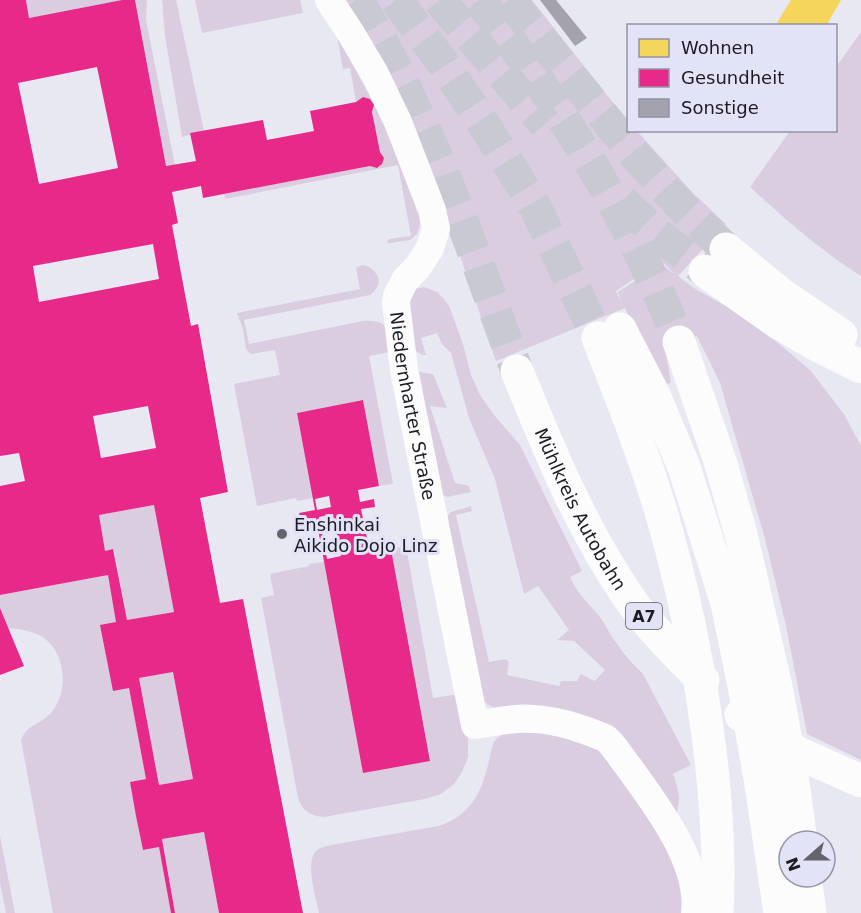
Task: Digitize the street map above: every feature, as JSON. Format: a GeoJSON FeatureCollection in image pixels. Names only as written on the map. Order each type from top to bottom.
{"type":"FeatureCollection","features":[{"type":"Feature","properties":{"kind":"highway"},"geometry":{"type":"LineString","coordinates":[[861,346],[782,295],[716,260],[780,323],[861,367]]}},
{"type":"Feature","properties":{"kind":"highway"},"geometry":{"type":"LineString","coordinates":[[717,913],[719,876],[715,801],[706,721],[694,649],[671,546],[609,333],[653,393],[684,467],[727,603],[745,691],[780,913]]}},
{"type":"Feature","properties":{"kind":"highway"},"geometry":{"type":"LineString","coordinates":[[679,342],[720,461],[741,534],[791,768],[799,829]]}},
{"type":"Feature","properties":{"kind":"highway","name":"Mühlkreis Autobahn"},"geometry":{"type":"LineString","coordinates":[[517,371],[569,492],[602,556],[631,600],[670,648],[729,706],[798,753],[861,781]]}},
{"type":"Feature","properties":{"kind":"highway"},"geometry":{"type":"LineString","coordinates":[[807,889],[810,913]]}},
{"type":"Feature","properties":{"kind":"street","name":"Niedernharter Straße"},"geometry":{"type":"LineString","coordinates":[[329,0],[375,74],[398,122],[432,210],[436,229],[430,249],[417,268],[405,280],[396,303],[404,370],[475,725],[534,719],[556,722],[608,739],[654,803],[682,850],[692,877],[695,913]]}},
{"type":"Feature","properties":{"kind":"shaded area"},"geometry":{"type":"Polygon","coordinates":[[[26,0],[122,0],[29,18],[26,0]]]}},
{"type":"Feature","properties":{"kind":"shaded area"},"geometry":{"type":"Polygon","coordinates":[[[135,0],[147,0],[146,20],[175,165],[166,166],[135,0]]]}},
{"type":"Feature","properties":{"kind":"shaded area"},"geometry":{"type":"Polygon","coordinates":[[[162,0],[176,0],[204,131],[182,137],[165,36],[162,0]]]}},
{"type":"Feature","properties":{"kind":"shaded area"},"geometry":{"type":"Polygon","coordinates":[[[195,0],[300,0],[303,13],[202,33],[195,0]]]}},
{"type":"Feature","properties":{"kind":"shaded area"},"geometry":{"type":"Polygon","coordinates":[[[341,0],[532,0],[627,120],[627,132],[638,132],[692,192],[726,224],[678,276],[777,342],[810,370],[844,414],[861,446],[861,760],[807,734],[786,626],[765,539],[720,383],[697,336],[665,347],[671,383],[663,385],[625,308],[496,361],[447,218],[341,0]],[[661,261],[616,291],[622,303],[618,292],[661,264],[675,274],[661,261]]]}},
{"type":"Feature","properties":{"kind":"shaded area"},"geometry":{"type":"Polygon","coordinates":[[[861,32],[861,276],[831,256],[750,187],[789,132],[837,132],[837,66],[861,32]]]}},
{"type":"Feature","properties":{"kind":"shaded area"},"geometry":{"type":"Polygon","coordinates":[[[337,36],[377,109],[416,200],[421,222],[417,234],[410,240],[390,243],[387,241],[411,236],[398,165],[225,199],[224,194],[370,166],[377,168],[382,164],[384,158],[375,132],[374,105],[370,99],[363,98],[356,102],[350,68],[343,69],[337,36]]]}},
{"type":"Feature","properties":{"kind":"shaded area"},"geometry":{"type":"Polygon","coordinates":[[[363,265],[373,270],[379,282],[375,291],[370,295],[244,320],[249,344],[363,321],[378,322],[386,327],[395,351],[369,356],[393,484],[379,486],[363,400],[297,413],[313,498],[297,501],[296,498],[257,506],[234,384],[280,375],[275,350],[251,354],[246,349],[243,329],[237,313],[360,289],[356,267],[363,265]]]}},
{"type":"Feature","properties":{"kind":"shaded area"},"geometry":{"type":"Polygon","coordinates":[[[424,287],[437,292],[449,306],[471,375],[480,395],[520,445],[582,571],[570,577],[573,583],[624,654],[643,674],[691,765],[673,774],[679,796],[675,819],[632,753],[497,709],[482,699],[447,517],[451,512],[471,506],[472,511],[456,515],[489,662],[506,659],[509,662],[507,675],[559,686],[561,681],[577,681],[581,674],[595,681],[605,670],[574,641],[557,640],[569,630],[538,586],[524,594],[495,479],[469,418],[451,353],[442,344],[437,333],[421,338],[426,355],[415,350],[409,296],[414,289],[424,287]]]}},
{"type":"Feature","properties":{"kind":"shaded area"},"geometry":{"type":"Polygon","coordinates":[[[419,372],[433,374],[447,408],[430,406],[455,483],[469,486],[471,492],[447,497],[443,495],[419,372]]]}},
{"type":"Feature","properties":{"kind":"shaded area"},"geometry":{"type":"Polygon","coordinates":[[[154,505],[174,612],[127,620],[114,550],[105,551],[99,515],[154,505]]]}},
{"type":"Feature","properties":{"kind":"shaded area"},"geometry":{"type":"Polygon","coordinates":[[[406,546],[433,698],[459,694],[468,740],[468,757],[454,784],[441,794],[425,799],[324,817],[315,815],[305,809],[298,798],[261,598],[274,595],[270,574],[324,562],[430,760],[391,549],[406,546]]]}},
{"type":"Feature","properties":{"kind":"shaded area"},"geometry":{"type":"Polygon","coordinates":[[[108,575],[146,779],[130,782],[143,850],[159,847],[171,913],[53,913],[21,740],[27,730],[47,717],[57,704],[61,695],[61,663],[51,645],[44,638],[27,631],[8,628],[0,608],[0,595],[108,575]]]}},
{"type":"Feature","properties":{"kind":"shaded area"},"geometry":{"type":"Polygon","coordinates":[[[173,672],[193,779],[159,785],[139,678],[173,672]]]}},
{"type":"Feature","properties":{"kind":"shaded area"},"geometry":{"type":"Polygon","coordinates":[[[528,730],[582,742],[607,754],[675,855],[686,913],[319,913],[311,871],[313,855],[317,850],[331,845],[438,826],[458,817],[472,803],[482,786],[493,744],[497,738],[509,732],[528,730]]]}},
{"type":"Feature","properties":{"kind":"shaded area"},"geometry":{"type":"Polygon","coordinates":[[[204,832],[219,913],[175,913],[162,839],[204,832]]]}},
{"type":"Feature","properties":{"kind":"shaded area"},"geometry":{"type":"Polygon","coordinates":[[[0,836],[15,913],[6,913],[0,883],[0,836]]]}},
{"type":"Feature","properties":{"kind":"building: Wohnen"},"geometry":{"type":"Polygon","coordinates":[[[791,0],[841,0],[827,24],[776,24],[791,0]]]}},
{"type":"Feature","properties":{"kind":"building: Gesundheit"},"geometry":{"type":"Polygon","coordinates":[[[0,0],[26,0],[29,18],[122,0],[135,0],[166,166],[196,161],[190,133],[263,120],[267,140],[314,131],[310,111],[356,102],[363,97],[370,99],[374,105],[372,112],[380,152],[384,158],[382,164],[377,168],[370,166],[203,198],[201,186],[172,192],[178,223],[172,225],[191,326],[198,324],[228,492],[200,498],[220,603],[243,599],[303,913],[219,913],[204,832],[162,839],[175,913],[171,913],[159,847],[143,850],[136,816],[130,782],[146,779],[129,688],[113,691],[100,625],[116,622],[108,575],[0,595],[0,486],[25,481],[19,453],[0,456],[0,0]],[[97,67],[18,83],[39,184],[118,168],[97,67]],[[153,244],[33,266],[39,302],[159,279],[153,244]],[[148,406],[93,416],[101,458],[156,448],[148,406]],[[154,505],[99,515],[105,551],[113,549],[127,620],[174,612],[154,505]],[[173,672],[139,678],[159,785],[193,779],[173,672]]]}},
{"type":"Feature","properties":{"kind":"building: Gesundheit"},"geometry":{"type":"Polygon","coordinates":[[[363,400],[379,486],[358,490],[360,502],[374,499],[375,507],[361,509],[370,553],[391,549],[430,761],[363,773],[316,518],[301,520],[299,513],[315,510],[297,413],[363,400]],[[329,496],[315,499],[317,510],[331,507],[329,496]],[[333,514],[319,517],[327,559],[341,556],[333,514]]]}},
{"type":"Feature","properties":{"kind":"building: Gesundheit"},"geometry":{"type":"Polygon","coordinates":[[[0,608],[24,666],[0,675],[0,608]]]}},
{"type":"Feature","properties":{"kind":"building: Sonstige"},"geometry":{"type":"Polygon","coordinates":[[[540,0],[556,0],[587,38],[575,46],[540,0]]]}},
{"type":"Feature","properties":{"kind":"tunnel"},"geometry":{"type":"LineString","coordinates":[[356,0],[384,47],[425,130],[466,232],[517,371]]}},
{"type":"Feature","properties":{"kind":"tunnel"},"geometry":{"type":"LineString","coordinates":[[396,0],[440,59],[533,203],[598,338]]}},
{"type":"Feature","properties":{"kind":"tunnel"},"geometry":{"type":"LineString","coordinates":[[439,0],[545,124]]}},
{"type":"Feature","properties":{"kind":"tunnel"},"geometry":{"type":"LineString","coordinates":[[479,0],[553,102],[598,175],[638,249],[679,342]]}},
{"type":"Feature","properties":{"kind":"tunnel"},"geometry":{"type":"LineString","coordinates":[[509,0],[635,155],[681,206],[726,249]]}},
{"type":"Feature","properties":{"kind":"tunnel"},"geometry":{"type":"LineString","coordinates":[[622,201],[654,231],[705,271]]}},
{"type":"Feature","properties":{"kind":"place","name":"Enshinkai Aikido Dojo Linz"},"geometry":{"type":"Point","coordinates":[282,534]}}]}
